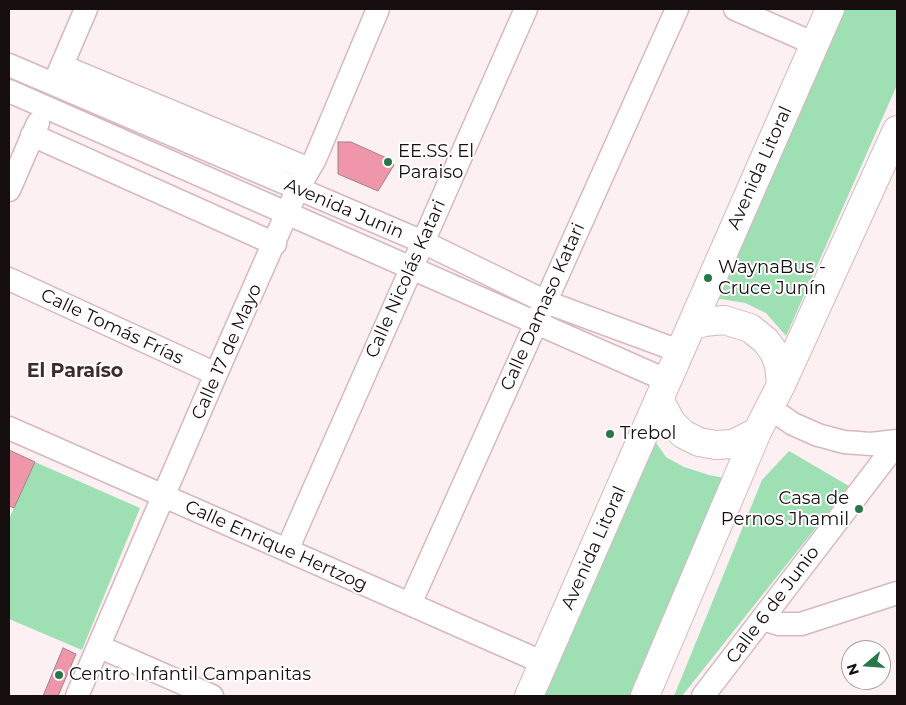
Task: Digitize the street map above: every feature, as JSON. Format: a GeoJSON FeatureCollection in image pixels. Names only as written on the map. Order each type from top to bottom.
{"type":"FeatureCollection","features":[{"type":"Feature","properties":{"kind":"main road","name":"Avenida Litoral"},"geometry":{"type":"LineString","coordinates":[[691,326],[830,9]]}},
{"type":"Feature","properties":{"kind":"main road"},"geometry":{"type":"LineString","coordinates":[[645,696],[757,432],[776,397],[897,130]]}},
{"type":"Feature","properties":{"kind":"main road"},"geometry":{"type":"LineString","coordinates":[[757,432],[741,441],[724,445],[699,442],[684,434],[671,422],[662,390],[691,326],[717,320],[731,321],[750,328],[766,341],[774,352],[779,365],[776,397]]}},
{"type":"Feature","properties":{"kind":"main road","name":"Avenida Litoral"},"geometry":{"type":"LineString","coordinates":[[529,696],[662,390]]}},
{"type":"Feature","properties":{"kind":"street"},"geometry":{"type":"LineString","coordinates":[[9,190],[86,9]]}},
{"type":"Feature","properties":{"kind":"street","name":"Calle Nicolás Katari"},"geometry":{"type":"LineString","coordinates":[[287,550],[526,9]]}},
{"type":"Feature","properties":{"kind":"street","name":"Calle Damaso Katari"},"geometry":{"type":"LineString","coordinates":[[410,604],[677,9]]}},
{"type":"Feature","properties":{"kind":"street"},"geometry":{"type":"LineString","coordinates":[[735,9],[815,44]]}},
{"type":"Feature","properties":{"kind":"street","name":"Calle 17 de Mayo"},"geometry":{"type":"LineString","coordinates":[[77,696],[100,647],[216,374],[309,169],[372,11]]}},
{"type":"Feature","properties":{"kind":"street","name":"Avenida Junin"},"geometry":{"type":"LineString","coordinates":[[9,65],[58,75],[298,190],[423,242],[546,302],[679,352]]}},
{"type":"Feature","properties":{"kind":"street"},"geometry":{"type":"LineString","coordinates":[[58,75],[309,169]]}},
{"type":"Feature","properties":{"kind":"street","name":"Avenida Junin"},"geometry":{"type":"LineString","coordinates":[[9,91],[288,215],[536,322],[662,390]]}},
{"type":"Feature","properties":{"kind":"street"},"geometry":{"type":"LineString","coordinates":[[32,135],[275,244]]}},
{"type":"Feature","properties":{"kind":"street","name":"Calle Tomás Frías"},"geometry":{"type":"LineString","coordinates":[[9,279],[216,374]]}},
{"type":"Feature","properties":{"kind":"street"},"geometry":{"type":"LineString","coordinates":[[776,397],[793,424],[818,435],[872,444],[897,442]]}},
{"type":"Feature","properties":{"kind":"street","name":"Calle Enrique Hertzog"},"geometry":{"type":"LineString","coordinates":[[9,428],[544,663]]}},
{"type":"Feature","properties":{"kind":"street","name":"Calle 6 de Junio"},"geometry":{"type":"LineString","coordinates":[[703,696],[897,442]]}},
{"type":"Feature","properties":{"kind":"street"},"geometry":{"type":"LineString","coordinates":[[764,618],[779,624],[801,624],[897,593]]}},
{"type":"Feature","properties":{"kind":"street"},"geometry":{"type":"LineString","coordinates":[[100,647],[212,696]]}},
{"type":"Feature","properties":{"kind":"green space"},"geometry":{"type":"Polygon","coordinates":[[[841,9],[897,9],[897,85],[786,336],[766,313],[745,303],[721,299],[715,300],[841,9]]]}},
{"type":"Feature","properties":{"kind":"green space"},"geometry":{"type":"Polygon","coordinates":[[[650,434],[666,457],[684,467],[729,479],[633,696],[536,696],[650,434]]]}},
{"type":"Feature","properties":{"kind":"green space"},"geometry":{"type":"Polygon","coordinates":[[[789,451],[849,486],[682,696],[674,696],[762,480],[789,451]]]}},
{"type":"Feature","properties":{"kind":"green space"},"geometry":{"type":"Polygon","coordinates":[[[35,462],[140,508],[82,650],[9,619],[9,519],[35,462]]]}},
{"type":"Feature","properties":{"kind":"building"},"geometry":{"type":"Polygon","coordinates":[[[338,142],[351,142],[391,160],[394,165],[378,191],[338,174],[338,142]]]}},
{"type":"Feature","properties":{"kind":"building"},"geometry":{"type":"Polygon","coordinates":[[[9,450],[35,462],[14,508],[9,506],[9,450]]]}},
{"type":"Feature","properties":{"kind":"building","name":"Centro Infantil Campanitas"},"geometry":{"type":"Polygon","coordinates":[[[63,648],[76,654],[58,696],[43,696],[63,648]]]}},
{"type":"Feature","properties":{"kind":"place","name":"EE.SS. El Paraiso"},"geometry":{"type":"Point","coordinates":[388,162]}},
{"type":"Feature","properties":{"kind":"place","name":"WaynaBus - Cruce Junín"},"geometry":{"type":"Point","coordinates":[708,278]}},
{"type":"Feature","properties":{"kind":"place","name":"Trebol"},"geometry":{"type":"Point","coordinates":[610,434]}},
{"type":"Feature","properties":{"kind":"place","name":"Casa de Pernos Jhamil"},"geometry":{"type":"Point","coordinates":[859,509]}},
{"type":"Feature","properties":{"kind":"place","name":"Centro Infantil Campanitas"},"geometry":{"type":"Point","coordinates":[59,675]}},
{"type":"Feature","properties":{"kind":"district","name":"El Paraíso"},"geometry":{"type":"Point","coordinates":[75,371]}}]}
